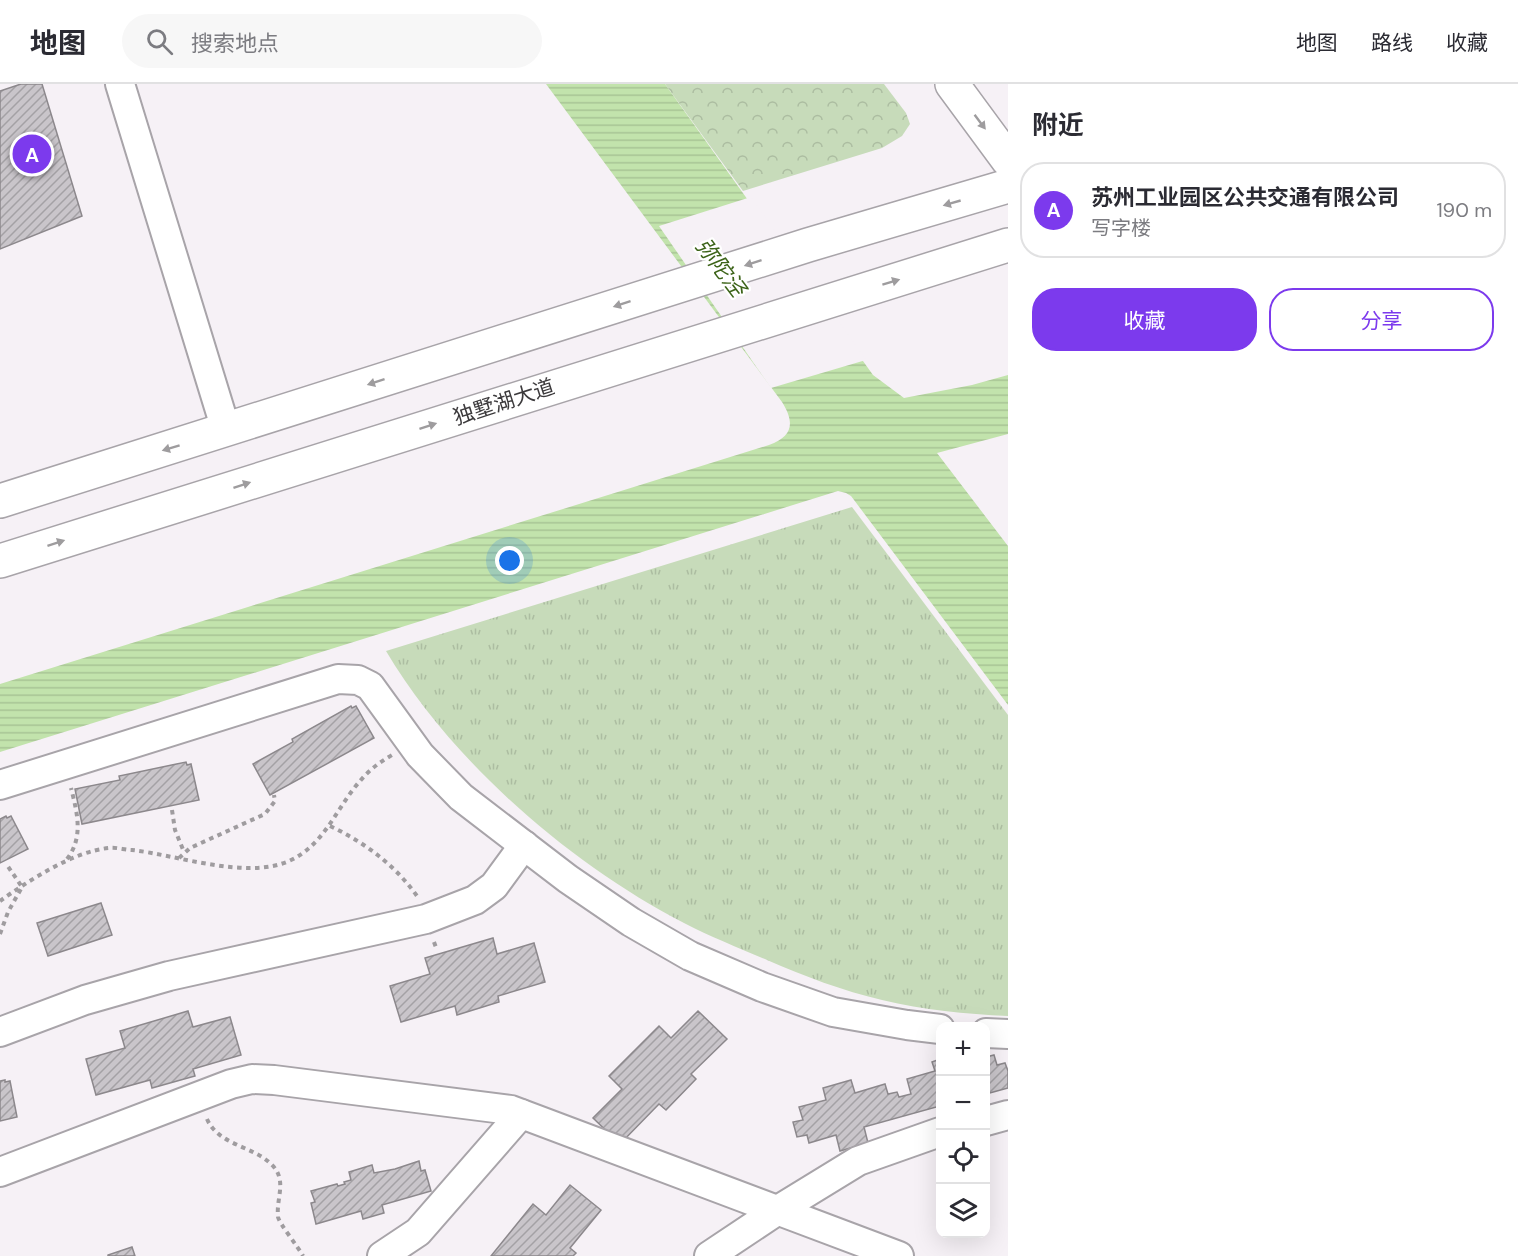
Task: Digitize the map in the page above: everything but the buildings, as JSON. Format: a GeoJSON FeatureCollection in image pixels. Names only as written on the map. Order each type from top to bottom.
{"type":"FeatureCollection","features":[{"type":"Feature","properties":{"kind":"main road"},"geometry":{"type":"LineString","coordinates":[[951,84],[1008,160]]}},
{"type":"Feature","properties":{"kind":"main road"},"geometry":{"type":"LineString","coordinates":[[0,501],[808,245],[1008,186]]}},
{"type":"Feature","properties":{"kind":"main road","name":"独墅湖大道"},"geometry":{"type":"LineString","coordinates":[[0,561],[1008,245]]}},
{"type":"Feature","properties":{"kind":"lane"},"geometry":{"type":"LineString","coordinates":[[120,84],[226,430]]}},
{"type":"Feature","properties":{"kind":"lane"},"geometry":{"type":"LineString","coordinates":[[0,785],[338,679],[358,680],[370,686],[420,756],[461,797],[631,922],[690,956],[762,987],[833,1012],[936,1029]]}},
{"type":"Feature","properties":{"kind":"lane"},"geometry":{"type":"LineString","coordinates":[[0,1032],[85,1000],[169,976],[426,919],[475,900],[494,886],[524,845]]}},
{"type":"Feature","properties":{"kind":"lane"},"geometry":{"type":"LineString","coordinates":[[990,1033],[1008,1034]]}},
{"type":"Feature","properties":{"kind":"lane"},"geometry":{"type":"LineString","coordinates":[[0,1173],[231,1084],[252,1079],[274,1080],[511,1110],[898,1256]]}},
{"type":"Feature","properties":{"kind":"lane"},"geometry":{"type":"LineString","coordinates":[[382,1256],[418,1232],[522,1114]]}},
{"type":"Feature","properties":{"kind":"lane"},"geometry":{"type":"LineString","coordinates":[[990,1119],[1008,1115]]}},
{"type":"Feature","properties":{"kind":"lane"},"geometry":{"type":"LineString","coordinates":[[709,1256],[858,1161],[936,1133]]}},
{"type":"Feature","properties":{"kind":"path"},"geometry":{"type":"LineString","coordinates":[[0,902],[67,859],[109,848],[259,869],[288,861],[312,846],[330,826],[360,781],[378,764],[412,744]]}},
{"type":"Feature","properties":{"kind":"path"},"geometry":{"type":"LineString","coordinates":[[65,764],[78,827],[72,852],[67,859]]}},
{"type":"Feature","properties":{"kind":"path"},"geometry":{"type":"LineString","coordinates":[[179,858],[184,852],[265,814],[275,801],[274,795]]}},
{"type":"Feature","properties":{"kind":"path"},"geometry":{"type":"LineString","coordinates":[[172,810],[175,830],[184,852]]}},
{"type":"Feature","properties":{"kind":"path"},"geometry":{"type":"LineString","coordinates":[[330,826],[348,834],[402,874],[417,895],[437,950]]}},
{"type":"Feature","properties":{"kind":"path"},"geometry":{"type":"LineString","coordinates":[[7,865],[22,887]]}},
{"type":"Feature","properties":{"kind":"path"},"geometry":{"type":"LineString","coordinates":[[0,934],[8,912],[22,887]]}},
{"type":"Feature","properties":{"kind":"path"},"geometry":{"type":"LineString","coordinates":[[200,1095],[209,1125],[224,1137],[270,1163],[279,1174],[282,1188],[278,1220],[303,1256]]}},
{"type":"Feature","properties":{"kind":"green space"},"geometry":{"type":"Polygon","coordinates":[[[665,84],[884,84],[906,113],[910,124],[902,136],[882,148],[743,191],[665,84]]]}},
{"type":"Feature","properties":{"kind":"green space"},"geometry":{"type":"Polygon","coordinates":[[[852,507],[1008,715],[1008,1016],[960,1013],[913,1006],[838,988],[715,938],[641,899],[557,840],[479,770],[444,732],[413,692],[386,651],[852,507]]]}},
{"type":"Feature","properties":{"kind":"water","name":"弥陀泾"},"geometry":{"type":"Polygon","coordinates":[[[546,84],[665,84],[873,375],[904,398],[972,385],[1008,375],[1008,434],[937,453],[1008,546],[1008,705],[851,496],[838,491],[0,752],[0,684],[769,445],[787,433],[790,422],[782,402],[546,84]]]}},
{"type":"Feature","properties":{"kind":"pier"},"geometry":{"type":"Polygon","coordinates":[[[751,197],[866,360],[771,388],[659,226],[751,197]]]}},
{"type":"Feature","properties":{"kind":"place","name":"苏州工业园区公共交通有限公司"},"geometry":{"type":"Point","coordinates":[32,154]}}]}
